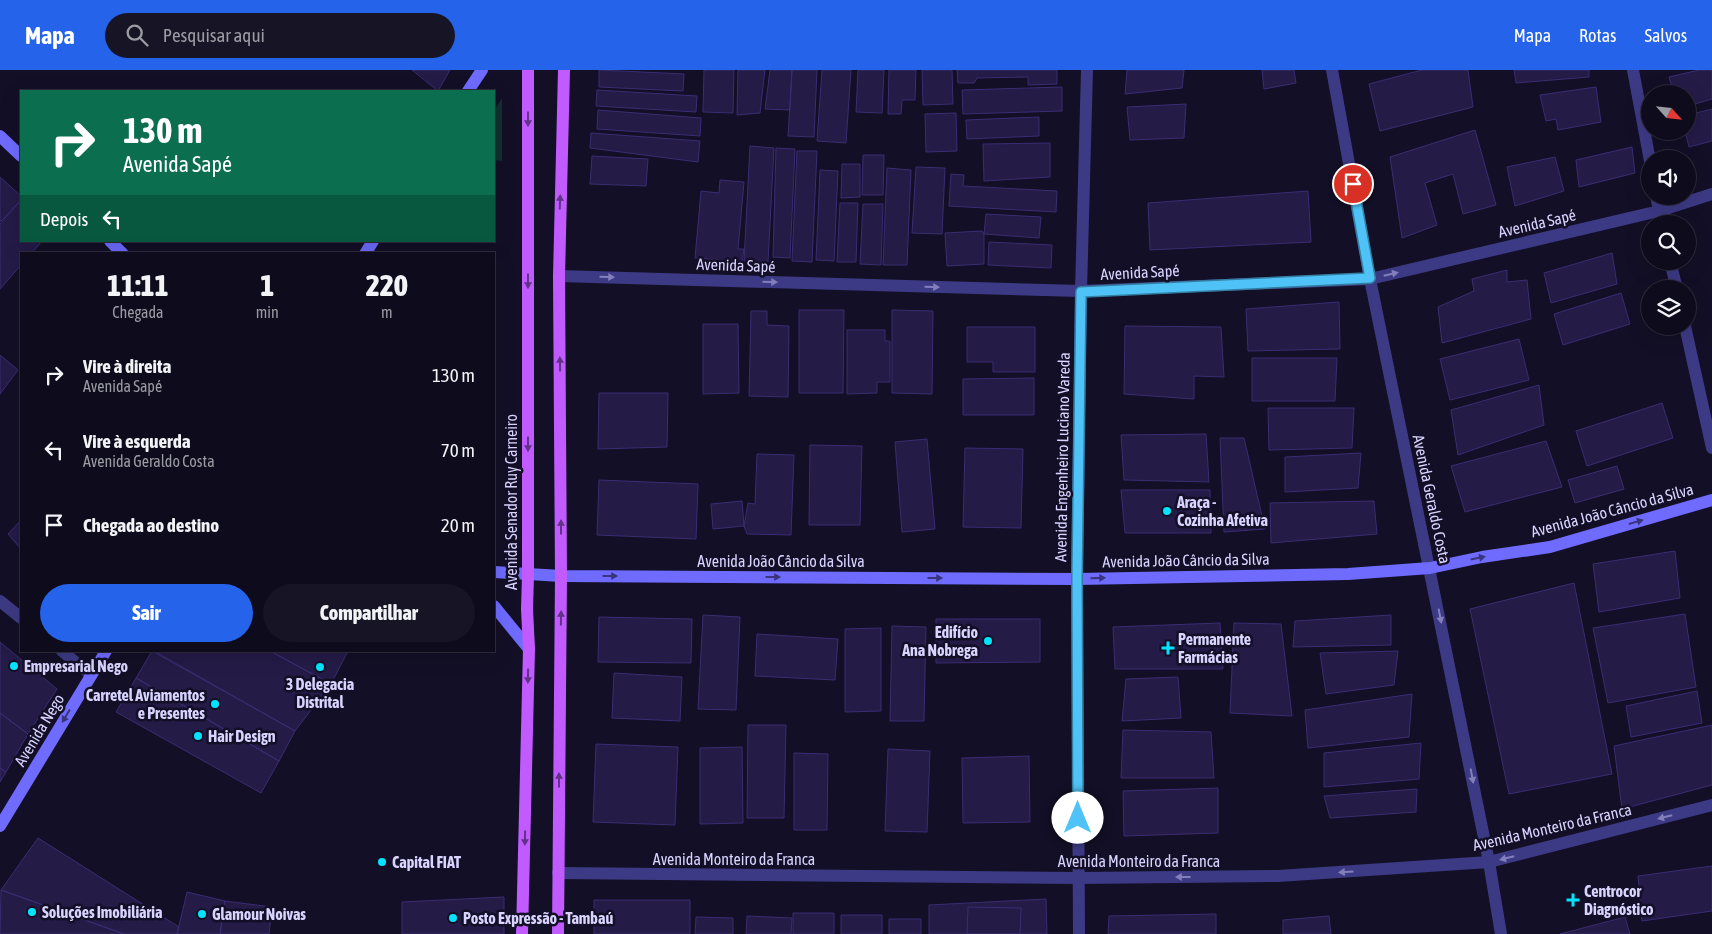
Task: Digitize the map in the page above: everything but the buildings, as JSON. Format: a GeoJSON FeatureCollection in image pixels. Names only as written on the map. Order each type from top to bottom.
{"type":"FeatureCollection","features":[{"type":"Feature","properties":{"kind":"main road"},"geometry":{"type":"LineString","coordinates":[[469,90],[482,70]]}},
{"type":"Feature","properties":{"kind":"main road","name":"Avenida Senador Ruy Carneiro"},"geometry":{"type":"LineString","coordinates":[[522,934],[529,649],[526,609],[528,575],[528,70]]}},
{"type":"Feature","properties":{"kind":"main road"},"geometry":{"type":"LineString","coordinates":[[558,934],[561,576],[559,276],[564,70]]}},
{"type":"Feature","properties":{"kind":"main road"},"geometry":{"type":"LineString","coordinates":[[0,136],[20,155]]}},
{"type":"Feature","properties":{"kind":"main road"},"geometry":{"type":"LineString","coordinates":[[111,242],[121,252]]}},
{"type":"Feature","properties":{"kind":"main road","name":"Avenida João Câncio da Silva"},"geometry":{"type":"LineString","coordinates":[[495,572],[561,576],[1077,579],[1348,574],[1430,568],[1482,557],[1550,547],[1712,500]]}},
{"type":"Feature","properties":{"kind":"main road"},"geometry":{"type":"LineString","coordinates":[[495,607],[529,649]]}},
{"type":"Feature","properties":{"kind":"main road","name":"Avenida Nego"},"geometry":{"type":"LineString","coordinates":[[0,826],[105,652]]}},
{"type":"Feature","properties":{"kind":"street","name":"Avenida Engenheiro Luciano Vareda"},"geometry":{"type":"LineString","coordinates":[[1079,934],[1077,579],[1081,292],[1087,70]]}},
{"type":"Feature","properties":{"kind":"street","name":"Avenida Geraldo Costa"},"geometry":{"type":"LineString","coordinates":[[1332,70],[1370,278],[1489,862],[1501,934]]}},
{"type":"Feature","properties":{"kind":"street"},"geometry":{"type":"LineString","coordinates":[[1633,70],[1648,150]]}},
{"type":"Feature","properties":{"kind":"street","name":"Avenida Sapé"},"geometry":{"type":"LineString","coordinates":[[559,276],[1081,292],[1370,278],[1659,211],[1712,194]]}},
{"type":"Feature","properties":{"kind":"street"},"geometry":{"type":"LineString","coordinates":[[1658,205],[1660,215]]}},
{"type":"Feature","properties":{"kind":"street"},"geometry":{"type":"LineString","coordinates":[[1687,335],[1712,448]]}},
{"type":"Feature","properties":{"kind":"street"},"geometry":{"type":"LineString","coordinates":[[0,601],[20,617]]}},
{"type":"Feature","properties":{"kind":"street"},"geometry":{"type":"LineString","coordinates":[[63,652],[91,674]]}},
{"type":"Feature","properties":{"kind":"street","name":"Avenida Monteiro da Franca"},"geometry":{"type":"LineString","coordinates":[[558,873],[1079,878],[1278,876],[1489,862],[1712,805]]}},
{"type":"Feature","properties":{"kind":"green space"},"geometry":{"type":"Polygon","coordinates":[[[502,98],[502,161],[495,160],[495,109],[502,98]]]}},
{"type":"Feature","properties":{"kind":"place","name":"Araça - Cozinha Afetiva"},"geometry":{"type":"Point","coordinates":[1167,511]}},
{"type":"Feature","properties":{"kind":"place","name":"Edifício Ana Nobrega"},"geometry":{"type":"Point","coordinates":[988,641]}},
{"type":"Feature","properties":{"kind":"place","name":"Permanente Farmácias"},"geometry":{"type":"Point","coordinates":[1168,648]}},
{"type":"Feature","properties":{"kind":"place","name":"Empresarial Nego"},"geometry":{"type":"Point","coordinates":[14,666]}},
{"type":"Feature","properties":{"kind":"place","name":"3 Delegacia Distrital"},"geometry":{"type":"Point","coordinates":[320,667]}},
{"type":"Feature","properties":{"kind":"place","name":"Carretel Aviamentos e Presentes"},"geometry":{"type":"Point","coordinates":[215,704]}},
{"type":"Feature","properties":{"kind":"place","name":"Hair Design"},"geometry":{"type":"Point","coordinates":[198,736]}},
{"type":"Feature","properties":{"kind":"place","name":"Capital FIAT"},"geometry":{"type":"Point","coordinates":[382,862]}},
{"type":"Feature","properties":{"kind":"place","name":"Centrocor Diagnóstico"},"geometry":{"type":"Point","coordinates":[1573,900]}},
{"type":"Feature","properties":{"kind":"place","name":"Soluções Imobiliária"},"geometry":{"type":"Point","coordinates":[32,912]}},
{"type":"Feature","properties":{"kind":"place","name":"Glamour Noivas"},"geometry":{"type":"Point","coordinates":[202,914]}},
{"type":"Feature","properties":{"kind":"place","name":"Posto Expressão - Tambaú"},"geometry":{"type":"Point","coordinates":[453,918]}},
{"type":"Feature","properties":{"kind":"route"},"geometry":{"type":"LineString","coordinates":[[1078,818],[1077,579],[1081,292],[1370,278],[1353,184]]}}]}
